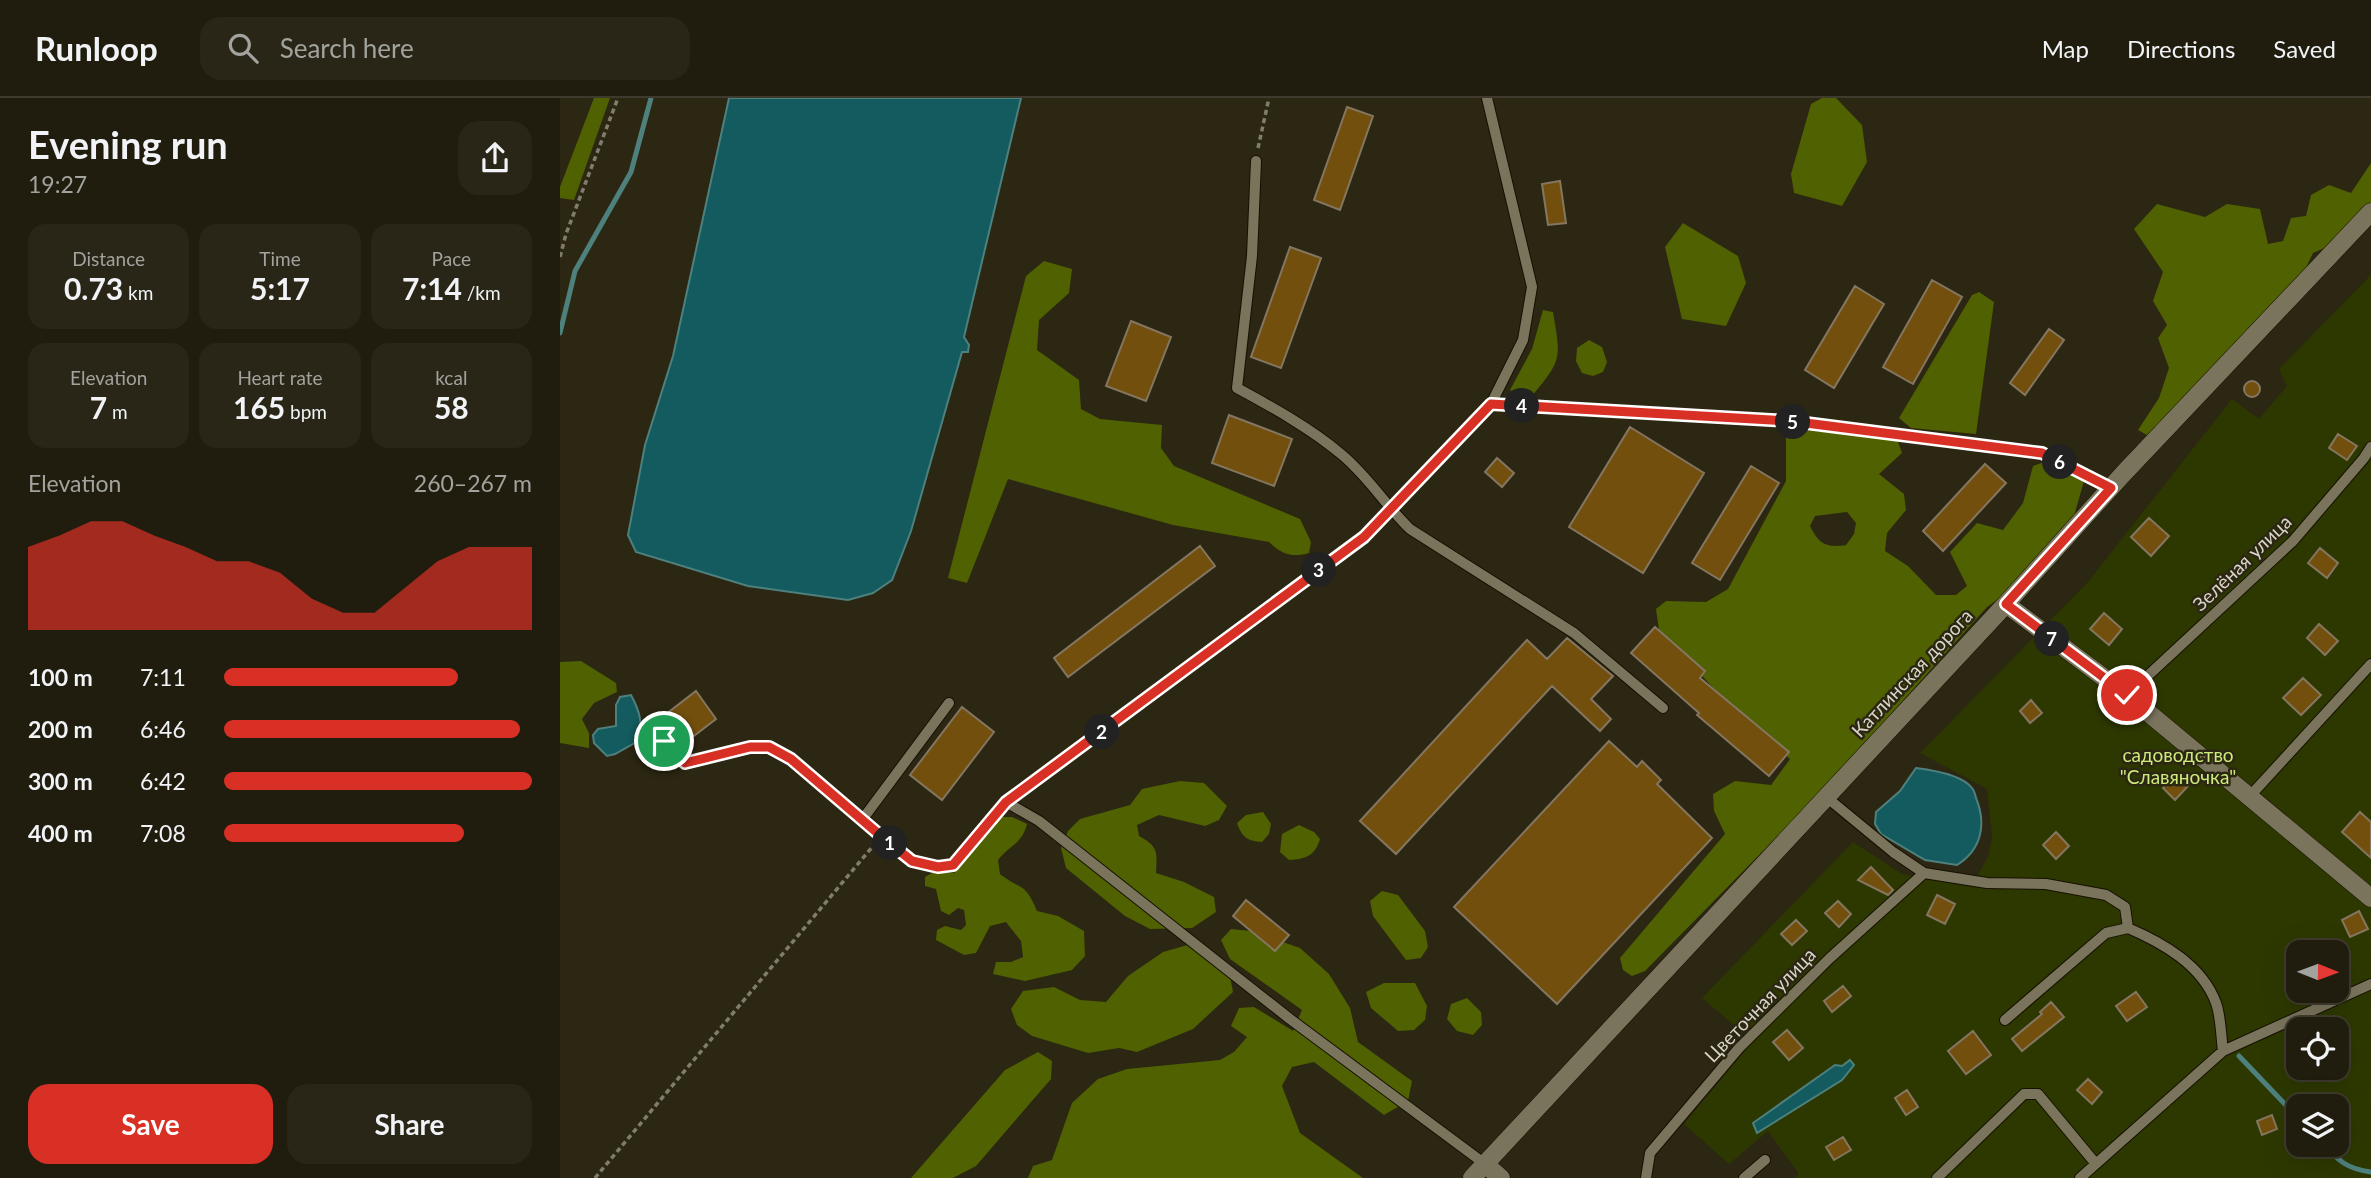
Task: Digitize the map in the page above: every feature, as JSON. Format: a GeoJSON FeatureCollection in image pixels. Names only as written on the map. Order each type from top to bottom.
{"type":"FeatureCollection","features":[{"type":"Feature","properties":{"kind":"street","name":"Катлинская дорога"},"geometry":{"type":"LineString","coordinates":[[1472,1178],[2111,488],[2371,212]]}},
{"type":"Feature","properties":{"kind":"street"},"geometry":{"type":"LineString","coordinates":[[2006,604],[2127,695],[2371,897]]}},
{"type":"Feature","properties":{"kind":"street"},"geometry":{"type":"LineString","coordinates":[[1485,1164],[1501,1178]]}},
{"type":"Feature","properties":{"kind":"lane"},"geometry":{"type":"LineString","coordinates":[[664,741],[685,763],[750,747],[769,747],[791,759],[912,861],[938,867],[953,865],[1006,802],[1364,537],[1491,404],[1522,340],[1532,288],[1487,98]]}},
{"type":"Feature","properties":{"kind":"lane"},"geometry":{"type":"LineString","coordinates":[[1256,161],[1252,256],[1237,388],[1280,412],[1341,454],[1371,483],[1390,510],[1410,529],[1574,633],[1664,708]]}},
{"type":"Feature","properties":{"kind":"lane"},"geometry":{"type":"LineString","coordinates":[[1491,404],[1790,421],[2042,453],[2111,488]]}},
{"type":"Feature","properties":{"kind":"lane","name":"Зелёная улица"},"geometry":{"type":"LineString","coordinates":[[2127,695],[2293,541],[2371,447]]}},
{"type":"Feature","properties":{"kind":"lane"},"geometry":{"type":"LineString","coordinates":[[2250,796],[2371,664]]}},
{"type":"Feature","properties":{"kind":"lane"},"geometry":{"type":"LineString","coordinates":[[862,820],[949,703]]}},
{"type":"Feature","properties":{"kind":"lane"},"geometry":{"type":"LineString","coordinates":[[1825,796],[1893,852],[1924,873],[1987,883],[2046,884],[2106,895],[2124,907],[2128,928]]}},
{"type":"Feature","properties":{"kind":"lane"},"geometry":{"type":"LineString","coordinates":[[1006,802],[1039,821],[1290,1019],[1485,1164]]}},
{"type":"Feature","properties":{"kind":"lane","name":"Цветочная улица"},"geometry":{"type":"LineString","coordinates":[[1646,1178],[1650,1153],[1739,1048],[1830,958],[1924,873]]}},
{"type":"Feature","properties":{"kind":"lane"},"geometry":{"type":"LineString","coordinates":[[2005,1020],[2106,933],[2128,928],[2160,942],[2200,974],[2216,1004],[2222,1051]]}},
{"type":"Feature","properties":{"kind":"lane"},"geometry":{"type":"LineString","coordinates":[[2080,1178],[2222,1051],[2371,984]]}},
{"type":"Feature","properties":{"kind":"lane"},"geometry":{"type":"LineString","coordinates":[[1937,1178],[2024,1094],[2038,1094],[2096,1164]]}},
{"type":"Feature","properties":{"kind":"lane"},"geometry":{"type":"LineString","coordinates":[[1744,1178],[1765,1160]]}},
{"type":"Feature","properties":{"kind":"path"},"geometry":{"type":"LineString","coordinates":[[560,257],[566,233],[618,98]]}},
{"type":"Feature","properties":{"kind":"path"},"geometry":{"type":"LineString","coordinates":[[1256,161],[1269,98]]}},
{"type":"Feature","properties":{"kind":"path"},"geometry":{"type":"LineString","coordinates":[[595,1178],[881,836]]}},
{"type":"Feature","properties":{"kind":"green space"},"geometry":{"type":"Polygon","coordinates":[[[594,98],[610,98],[574,200],[560,198],[560,187],[594,98]]]}},
{"type":"Feature","properties":{"kind":"green space"},"geometry":{"type":"Polygon","coordinates":[[[1822,98],[1836,98],[1862,125],[1867,162],[1842,206],[1794,193],[1791,174],[1811,104],[1822,98]]]}},
{"type":"Feature","properties":{"kind":"green space"},"geometry":{"type":"Polygon","coordinates":[[[2371,163],[2371,205],[2334,244],[2313,253],[2304,272],[2176,413],[2147,435],[2138,430],[2159,398],[2169,368],[2158,338],[2167,325],[2153,301],[2163,272],[2134,229],[2157,204],[2205,217],[2227,204],[2260,209],[2268,244],[2283,241],[2291,218],[2306,216],[2311,195],[2329,185],[2351,193],[2371,163]]]}},
{"type":"Feature","properties":{"kind":"green space"},"geometry":{"type":"Polygon","coordinates":[[[1683,223],[1738,256],[1746,283],[1726,326],[1682,319],[1665,247],[1683,223]]]}},
{"type":"Feature","properties":{"kind":"green space"},"geometry":{"type":"Polygon","coordinates":[[[1044,261],[1072,269],[1069,293],[1039,320],[1037,350],[1079,380],[1081,409],[1100,419],[1162,425],[1161,448],[1174,466],[1300,519],[1311,542],[1309,553],[1287,554],[1269,542],[1173,525],[1008,479],[967,583],[948,578],[1026,276],[1044,261]]]}},
{"type":"Feature","properties":{"kind":"green space","name":"садоводство \"Славяночка\""},"geometry":{"type":"Polygon","coordinates":[[[2371,275],[2371,1178],[1794,1178],[1799,1174],[1768,1131],[1729,1164],[1684,1124],[1753,1041],[1702,998],[1853,842],[1902,874],[1972,887],[1989,854],[1992,835],[1987,789],[1920,753],[2088,582],[2232,399],[2259,419],[2287,386],[2279,369],[2371,275]]]}},
{"type":"Feature","properties":{"kind":"green space"},"geometry":{"type":"Polygon","coordinates":[[[1979,292],[1994,302],[1976,434],[1911,428],[1899,418],[1972,295],[1979,292]]]}},
{"type":"Feature","properties":{"kind":"green space"},"geometry":{"type":"Polygon","coordinates":[[[1543,310],[1553,312],[1557,358],[1549,374],[1532,396],[1521,398],[1510,390],[1532,349],[1543,310]]]}},
{"type":"Feature","properties":{"kind":"green space"},"geometry":{"type":"Polygon","coordinates":[[[1589,340],[1602,347],[1607,362],[1603,372],[1593,376],[1582,373],[1576,361],[1577,348],[1589,340]]]}},
{"type":"Feature","properties":{"kind":"green space"},"geometry":{"type":"Polygon","coordinates":[[[1801,430],[1897,439],[1902,453],[1879,474],[1904,494],[1906,510],[1887,533],[1885,551],[1908,566],[1936,595],[1956,595],[1967,586],[1950,552],[1977,523],[2003,530],[2023,503],[2033,466],[2050,460],[2084,481],[2074,516],[2015,587],[1987,607],[1820,793],[1645,971],[1632,976],[1623,970],[1620,958],[1725,834],[1714,811],[1713,794],[1735,781],[1771,785],[1790,759],[1735,711],[1659,630],[1656,609],[1666,601],[1706,602],[1728,589],[1786,481],[1786,437],[1801,430]],[[1847,512],[1815,516],[1810,526],[1824,543],[1839,546],[1846,545],[1854,534],[1856,523],[1847,512]]]}},
{"type":"Feature","properties":{"kind":"green space"},"geometry":{"type":"Polygon","coordinates":[[[581,661],[616,683],[617,692],[594,703],[582,719],[589,733],[589,748],[560,743],[560,662],[581,661]]]}},
{"type":"Feature","properties":{"kind":"green space"},"geometry":{"type":"Polygon","coordinates":[[[1180,781],[1204,783],[1227,806],[1219,820],[1205,826],[1159,815],[1137,825],[1139,836],[1150,843],[1155,851],[1156,873],[1184,882],[1214,897],[1216,912],[1192,928],[1150,929],[1125,916],[1066,868],[1061,848],[1068,831],[1080,819],[1130,805],[1142,789],[1180,781]]]}},
{"type":"Feature","properties":{"kind":"green space"},"geometry":{"type":"Polygon","coordinates":[[[1263,812],[1271,824],[1269,834],[1262,842],[1252,841],[1243,835],[1237,823],[1246,815],[1263,812]]]}},
{"type":"Feature","properties":{"kind":"green space"},"geometry":{"type":"Polygon","coordinates":[[[1002,817],[1012,817],[1027,824],[1019,840],[998,860],[1000,874],[1026,891],[1037,911],[1058,916],[1084,931],[1085,956],[1072,970],[1025,981],[993,974],[996,962],[1011,962],[1023,957],[1021,941],[1006,922],[990,926],[976,953],[964,955],[936,940],[937,930],[945,926],[961,930],[966,925],[964,910],[958,908],[949,915],[941,911],[936,889],[925,886],[925,877],[934,872],[954,873],[1002,817]]]}},
{"type":"Feature","properties":{"kind":"green space"},"geometry":{"type":"Polygon","coordinates":[[[1299,825],[1314,832],[1320,839],[1309,856],[1289,860],[1280,852],[1282,834],[1299,825]]]}},
{"type":"Feature","properties":{"kind":"green space"},"geometry":{"type":"Polygon","coordinates":[[[1382,891],[1398,895],[1425,931],[1428,947],[1421,958],[1406,960],[1373,916],[1370,901],[1382,891]]]}},
{"type":"Feature","properties":{"kind":"green space"},"geometry":{"type":"Polygon","coordinates":[[[1231,929],[1251,931],[1300,948],[1329,974],[1350,1008],[1358,1042],[1412,1081],[1408,1101],[1384,1115],[1314,1062],[1292,1067],[1282,1086],[1300,1133],[1363,1178],[1028,1178],[1033,1166],[1052,1160],[1072,1103],[1098,1079],[1127,1069],[1220,1060],[1234,1052],[1247,1037],[1231,1026],[1239,1008],[1254,1007],[1293,1031],[1302,1010],[1230,959],[1221,940],[1231,929]]]}},
{"type":"Feature","properties":{"kind":"green space"},"geometry":{"type":"Polygon","coordinates":[[[1191,944],[1230,976],[1233,992],[1193,1029],[1137,1052],[1119,1048],[1088,1053],[1032,1036],[1017,1025],[1011,1009],[1023,991],[1054,987],[1080,1000],[1106,1002],[1128,976],[1163,952],[1191,944]]]}},
{"type":"Feature","properties":{"kind":"green space"},"geometry":{"type":"Polygon","coordinates":[[[1384,983],[1415,983],[1427,1006],[1425,1020],[1414,1030],[1398,1031],[1371,1008],[1366,992],[1384,983]]]}},
{"type":"Feature","properties":{"kind":"green space"},"geometry":{"type":"Polygon","coordinates":[[[1467,998],[1481,1012],[1482,1025],[1473,1035],[1457,1031],[1447,1019],[1451,1004],[1467,998]]]}},
{"type":"Feature","properties":{"kind":"green space"},"geometry":{"type":"Polygon","coordinates":[[[1038,1052],[1052,1061],[1051,1079],[976,1166],[953,1178],[911,1178],[1005,1070],[1038,1052]]]}},
{"type":"Feature","properties":{"kind":"water"},"geometry":{"type":"Polygon","coordinates":[[[729,98],[1021,98],[964,337],[969,345],[968,352],[962,352],[911,531],[892,580],[873,593],[848,600],[748,586],[636,552],[628,535],[645,445],[673,356],[729,98]]]}},
{"type":"Feature","properties":{"kind":"water"},"geometry":{"type":"Polygon","coordinates":[[[631,695],[640,717],[638,741],[607,756],[594,743],[593,735],[598,729],[616,726],[616,705],[620,697],[631,695]]]}},
{"type":"Feature","properties":{"kind":"water"},"geometry":{"type":"Polygon","coordinates":[[[1916,768],[1954,776],[1973,789],[1981,818],[1980,836],[1972,852],[1957,865],[1925,860],[1881,834],[1875,824],[1876,812],[1900,791],[1916,768]]]}},
{"type":"Feature","properties":{"kind":"water"},"geometry":{"type":"Polygon","coordinates":[[[1850,1060],[1854,1065],[1842,1080],[1757,1133],[1753,1123],[1835,1065],[1842,1066],[1850,1060]]]}},
{"type":"Feature","properties":{"kind":"building"},"geometry":{"type":"Polygon","coordinates":[[[1347,107],[1373,116],[1340,210],[1314,200],[1347,107]]]}},
{"type":"Feature","properties":{"kind":"building"},"geometry":{"type":"Polygon","coordinates":[[[1560,181],[1566,223],[1548,225],[1542,184],[1560,181]]]}},
{"type":"Feature","properties":{"kind":"building"},"geometry":{"type":"Polygon","coordinates":[[[1290,247],[1321,258],[1281,368],[1251,357],[1290,247]]]}},
{"type":"Feature","properties":{"kind":"building"},"geometry":{"type":"Polygon","coordinates":[[[1932,280],[1962,297],[1913,384],[1883,367],[1932,280]]]}},
{"type":"Feature","properties":{"kind":"building"},"geometry":{"type":"Polygon","coordinates":[[[1855,286],[1884,304],[1834,388],[1805,370],[1855,286]]]}},
{"type":"Feature","properties":{"kind":"building"},"geometry":{"type":"Polygon","coordinates":[[[1131,321],[1171,337],[1146,401],[1106,386],[1131,321]]]}},
{"type":"Feature","properties":{"kind":"building"},"geometry":{"type":"Polygon","coordinates":[[[2049,329],[2064,340],[2025,395],[2010,383],[2049,329]]]}},
{"type":"Feature","properties":{"kind":"building"},"geometry":{"type":"Polygon","coordinates":[[[2252,381],[2258,383],[2258,395],[2252,397],[2246,395],[2244,389],[2246,383],[2252,381]]]}},
{"type":"Feature","properties":{"kind":"building"},"geometry":{"type":"Polygon","coordinates":[[[1229,415],[1292,439],[1274,486],[1212,463],[1229,415]]]}},
{"type":"Feature","properties":{"kind":"building"},"geometry":{"type":"Polygon","coordinates":[[[1630,427],[1704,473],[1643,573],[1569,527],[1630,427]]]}},
{"type":"Feature","properties":{"kind":"building"},"geometry":{"type":"Polygon","coordinates":[[[2338,434],[2357,446],[2347,460],[2329,448],[2338,434]]]}},
{"type":"Feature","properties":{"kind":"building"},"geometry":{"type":"Polygon","coordinates":[[[1497,458],[1514,473],[1502,487],[1485,472],[1497,458]]]}},
{"type":"Feature","properties":{"kind":"building"},"geometry":{"type":"Polygon","coordinates":[[[1985,464],[2006,483],[1943,551],[1923,531],[1985,464]]]}},
{"type":"Feature","properties":{"kind":"building"},"geometry":{"type":"Polygon","coordinates":[[[1751,466],[1779,483],[1720,580],[1692,563],[1751,466]]]}},
{"type":"Feature","properties":{"kind":"building"},"geometry":{"type":"Polygon","coordinates":[[[2149,518],[2169,536],[2151,556],[2131,537],[2149,518]]]}},
{"type":"Feature","properties":{"kind":"building"},"geometry":{"type":"Polygon","coordinates":[[[1200,546],[1215,566],[1068,677],[1054,658],[1200,546]]]}},
{"type":"Feature","properties":{"kind":"building"},"geometry":{"type":"Polygon","coordinates":[[[2320,548],[2338,563],[2327,578],[2308,563],[2320,548]]]}},
{"type":"Feature","properties":{"kind":"building"},"geometry":{"type":"Polygon","coordinates":[[[2104,613],[2122,629],[2109,645],[2090,629],[2104,613]]]}},
{"type":"Feature","properties":{"kind":"building"},"geometry":{"type":"Polygon","coordinates":[[[2319,624],[2338,641],[2325,655],[2307,638],[2319,624]]]}},
{"type":"Feature","properties":{"kind":"building"},"geometry":{"type":"Polygon","coordinates":[[[1655,627],[1705,671],[1700,678],[1789,752],[1769,776],[1697,715],[1699,713],[1631,653],[1655,627]]]}},
{"type":"Feature","properties":{"kind":"building"},"geometry":{"type":"Polygon","coordinates":[[[1567,638],[1613,676],[1591,699],[1611,719],[1600,731],[1552,686],[1396,854],[1360,821],[1527,640],[1547,659],[1567,638]]]}},
{"type":"Feature","properties":{"kind":"building"},"geometry":{"type":"Polygon","coordinates":[[[2303,678],[2321,695],[2301,715],[2283,698],[2303,678]]]}},
{"type":"Feature","properties":{"kind":"building"},"geometry":{"type":"Polygon","coordinates":[[[696,691],[716,719],[682,745],[661,718],[696,691]]]}},
{"type":"Feature","properties":{"kind":"building"},"geometry":{"type":"Polygon","coordinates":[[[2031,700],[2042,713],[2030,723],[2020,711],[2031,700]]]}},
{"type":"Feature","properties":{"kind":"building"},"geometry":{"type":"Polygon","coordinates":[[[962,707],[994,732],[942,800],[910,775],[962,707]]]}},
{"type":"Feature","properties":{"kind":"building"},"geometry":{"type":"Polygon","coordinates":[[[1609,741],[1637,767],[1642,761],[1661,780],[1657,784],[1712,838],[1557,1004],[1454,907],[1609,741]]]}},
{"type":"Feature","properties":{"kind":"building"},"geometry":{"type":"Polygon","coordinates":[[[2176,774],[2188,786],[2175,800],[2163,788],[2176,774]]]}},
{"type":"Feature","properties":{"kind":"building"},"geometry":{"type":"Polygon","coordinates":[[[2360,812],[2371,822],[2371,858],[2342,832],[2360,812]]]}},
{"type":"Feature","properties":{"kind":"building"},"geometry":{"type":"Polygon","coordinates":[[[2056,832],[2069,846],[2056,859],[2043,845],[2056,832]]]}},
{"type":"Feature","properties":{"kind":"building"},"geometry":{"type":"Polygon","coordinates":[[[1871,867],[1893,890],[1888,895],[1858,880],[1871,867]]]}},
{"type":"Feature","properties":{"kind":"building"},"geometry":{"type":"Polygon","coordinates":[[[1937,895],[1955,904],[1945,924],[1927,915],[1937,895]]]}},
{"type":"Feature","properties":{"kind":"building"},"geometry":{"type":"Polygon","coordinates":[[[1246,900],[1289,935],[1275,951],[1233,916],[1246,900]]]}},
{"type":"Feature","properties":{"kind":"building"},"geometry":{"type":"Polygon","coordinates":[[[1838,901],[1851,914],[1839,927],[1825,913],[1838,901]]]}},
{"type":"Feature","properties":{"kind":"building"},"geometry":{"type":"Polygon","coordinates":[[[2359,911],[2368,929],[2350,937],[2342,920],[2359,911]]]}},
{"type":"Feature","properties":{"kind":"building"},"geometry":{"type":"Polygon","coordinates":[[[1796,920],[1807,931],[1792,945],[1781,934],[1796,920]]]}},
{"type":"Feature","properties":{"kind":"building"},"geometry":{"type":"Polygon","coordinates":[[[1843,986],[1851,996],[1832,1012],[1824,1001],[1843,986]]]}},
{"type":"Feature","properties":{"kind":"building"},"geometry":{"type":"Polygon","coordinates":[[[2136,992],[2147,1007],[2127,1021],[2116,1006],[2136,992]]]}},
{"type":"Feature","properties":{"kind":"building"},"geometry":{"type":"Polygon","coordinates":[[[2051,1002],[2064,1017],[2022,1051],[2012,1039],[2042,1014],[2040,1012],[2051,1002]]]}},
{"type":"Feature","properties":{"kind":"building"},"geometry":{"type":"Polygon","coordinates":[[[1787,1030],[1803,1048],[1789,1060],[1773,1042],[1787,1030]]]}},
{"type":"Feature","properties":{"kind":"building"},"geometry":{"type":"Polygon","coordinates":[[[1973,1031],[1991,1055],[1966,1074],[1948,1051],[1973,1031]]]}},
{"type":"Feature","properties":{"kind":"building"},"geometry":{"type":"Polygon","coordinates":[[[2088,1079],[2102,1092],[2092,1104],[2077,1090],[2088,1079]]]}},
{"type":"Feature","properties":{"kind":"building"},"geometry":{"type":"Polygon","coordinates":[[[1907,1090],[1918,1107],[1906,1115],[1895,1098],[1907,1090]]]}},
{"type":"Feature","properties":{"kind":"building"},"geometry":{"type":"Polygon","coordinates":[[[2272,1115],[2277,1129],[2262,1135],[2257,1121],[2272,1115]]]}},
{"type":"Feature","properties":{"kind":"building"},"geometry":{"type":"Polygon","coordinates":[[[1843,1137],[1851,1150],[1834,1160],[1826,1147],[1843,1137]]]}},
{"type":"Feature","properties":{"kind":"waterway"},"geometry":{"type":"LineString","coordinates":[[560,333],[575,271],[631,172],[651,98]]}},
{"type":"Feature","properties":{"kind":"waterway"},"geometry":{"type":"LineString","coordinates":[[2239,1056],[2286,1105]]}},
{"type":"Feature","properties":{"kind":"waterway"},"geometry":{"type":"LineString","coordinates":[[2336,1157],[2356,1169],[2371,1172]]}},
{"type":"Feature","properties":{"kind":"route"},"geometry":{"type":"LineString","coordinates":[[664,741],[685,763],[750,747],[769,747],[791,759],[912,861],[938,867],[953,865],[1006,802],[1364,537],[1491,404],[1790,421],[2042,453],[2111,488],[2006,604],[2127,695]]}}]}
